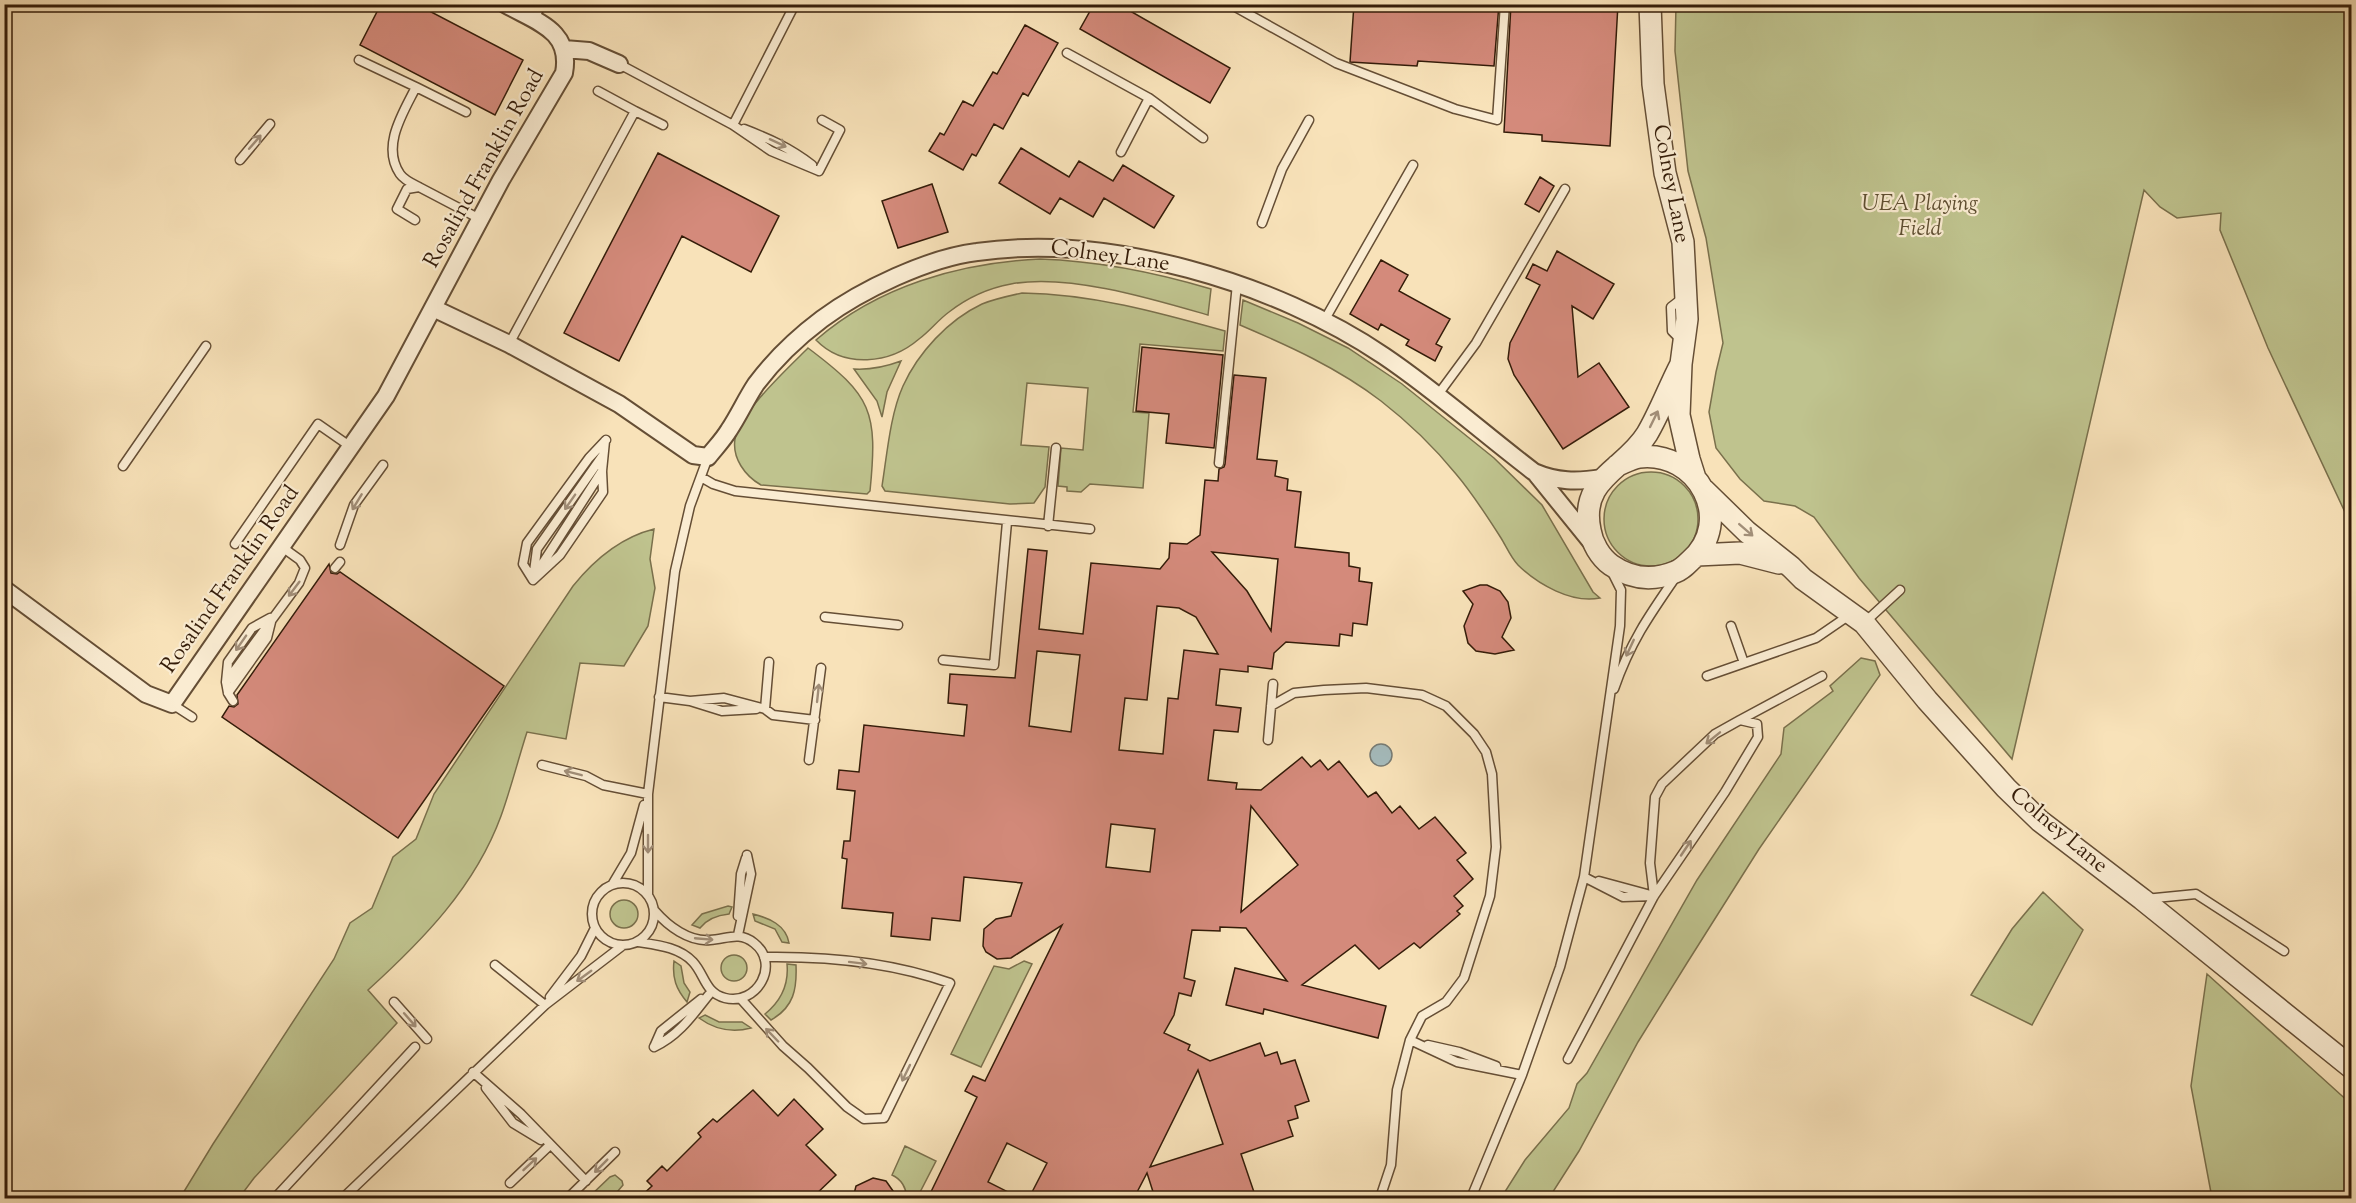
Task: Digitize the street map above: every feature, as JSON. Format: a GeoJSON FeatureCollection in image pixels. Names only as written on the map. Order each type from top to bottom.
{"type":"FeatureCollection","features":[{"type":"Feature","properties":{"kind":"street","name":"Rosalind Franklin Road"},"geometry":{"type":"LineString","coordinates":[[4,588],[146,694],[172,704],[386,396],[480,219],[564,73],[566,61],[561,40],[550,30],[505,4]]}},
{"type":"Feature","properties":{"kind":"street","name":"Colney Lane"},"geometry":{"type":"LineString","coordinates":[[708,457],[728,431],[754,387],[768,370],[812,327],[852,299],[885,282],[933,264],[975,252],[1039,248],[1095,251],[1184,267],[1237,284],[1324,321],[1383,355],[1534,472],[1603,557],[1625,574],[1643,578],[1662,577],[1680,570],[1697,555],[1706,540],[1710,523],[1709,506],[1689,459],[1680,415],[1680,364],[1687,319],[1683,242],[1665,174],[1653,84],[1650,4]]}},
{"type":"Feature","properties":{"kind":"street","name":"Rosalind Franklin Road"},"geometry":{"type":"LineString","coordinates":[[564,49],[589,51],[619,64]]}},
{"type":"Feature","properties":{"kind":"street"},"geometry":{"type":"LineString","coordinates":[[433,308],[509,344],[619,404],[693,455],[708,457]]}},
{"type":"Feature","properties":{"kind":"street","name":"Colney Lane"},"geometry":{"type":"LineString","coordinates":[[1603,557],[1591,537],[1588,521],[1593,491],[1610,471],[1635,450],[1646,434],[1680,364]]}},
{"type":"Feature","properties":{"kind":"street","name":"Colney Lane"},"geometry":{"type":"LineString","coordinates":[[1534,472],[1550,479],[1566,482],[1610,471],[1638,457],[1659,457],[1679,464],[1747,532],[1803,579],[1858,618],[2006,789],[2040,821],[2142,899],[2352,1068]]}},
{"type":"Feature","properties":{"kind":"street","name":"Colney Lane"},"geometry":{"type":"LineString","coordinates":[[1697,555],[1740,554],[1765,558],[1791,567]]}},
{"type":"Feature","properties":{"kind":"lane"},"geometry":{"type":"LineString","coordinates":[[534,21],[541,4]]}},
{"type":"Feature","properties":{"kind":"lane"},"geometry":{"type":"LineString","coordinates":[[733,125],[795,4]]}},
{"type":"Feature","properties":{"kind":"lane"},"geometry":{"type":"LineString","coordinates":[[1230,4],[1336,63],[1455,110],[1497,120],[1505,4]]}},
{"type":"Feature","properties":{"kind":"lane"},"geometry":{"type":"LineString","coordinates":[[1066,53],[1149,98],[1203,138]]}},
{"type":"Feature","properties":{"kind":"lane"},"geometry":{"type":"LineString","coordinates":[[360,60],[466,112]]}},
{"type":"Feature","properties":{"kind":"lane"},"geometry":{"type":"LineString","coordinates":[[619,64],[733,125],[784,145],[819,171],[840,130],[822,120]]}},
{"type":"Feature","properties":{"kind":"lane"},"geometry":{"type":"LineString","coordinates":[[416,87],[396,128],[392,155],[401,176],[480,219]]}},
{"type":"Feature","properties":{"kind":"lane"},"geometry":{"type":"LineString","coordinates":[[598,91],[663,125]]}},
{"type":"Feature","properties":{"kind":"lane"},"geometry":{"type":"LineString","coordinates":[[1121,152],[1149,98]]}},
{"type":"Feature","properties":{"kind":"lane"},"geometry":{"type":"LineString","coordinates":[[509,344],[635,111]]}},
{"type":"Feature","properties":{"kind":"lane"},"geometry":{"type":"LineString","coordinates":[[1262,223],[1282,169],[1309,120]]}},
{"type":"Feature","properties":{"kind":"lane"},"geometry":{"type":"LineString","coordinates":[[240,160],[270,124]]}},
{"type":"Feature","properties":{"kind":"lane"},"geometry":{"type":"LineString","coordinates":[[1324,321],[1413,165]]}},
{"type":"Feature","properties":{"kind":"lane"},"geometry":{"type":"LineString","coordinates":[[415,220],[397,210],[408,189],[419,187]]}},
{"type":"Feature","properties":{"kind":"lane"},"geometry":{"type":"LineString","coordinates":[[1437,396],[1476,342],[1564,189]]}},
{"type":"Feature","properties":{"kind":"lane"},"geometry":{"type":"LineString","coordinates":[[1219,463],[1237,284]]}},
{"type":"Feature","properties":{"kind":"lane"},"geometry":{"type":"LineString","coordinates":[[123,466],[206,346]]}},
{"type":"Feature","properties":{"kind":"lane"},"geometry":{"type":"LineString","coordinates":[[235,544],[318,424],[351,447]]}},
{"type":"Feature","properties":{"kind":"lane"},"geometry":{"type":"LineString","coordinates":[[606,440],[602,471],[603,492],[560,555],[533,580],[523,564],[527,543],[589,458],[606,440]]}},
{"type":"Feature","properties":{"kind":"lane"},"geometry":{"type":"LineString","coordinates":[[1048,526],[1056,448]]}},
{"type":"Feature","properties":{"kind":"lane"},"geometry":{"type":"LineString","coordinates":[[533,580],[537,549],[604,454]]}},
{"type":"Feature","properties":{"kind":"lane"},"geometry":{"type":"LineString","coordinates":[[638,942],[649,932],[655,919],[655,911],[648,894],[648,794],[675,571],[690,506],[708,457]]}},
{"type":"Feature","properties":{"kind":"lane"},"geometry":{"type":"LineString","coordinates":[[340,545],[354,505],[383,465]]}},
{"type":"Feature","properties":{"kind":"lane"},"geometry":{"type":"LineString","coordinates":[[701,477],[713,484],[735,491],[1007,522],[1090,529]]}},
{"type":"Feature","properties":{"kind":"lane"},"geometry":{"type":"LineString","coordinates":[[943,660],[994,665],[1007,522]]}},
{"type":"Feature","properties":{"kind":"lane"},"geometry":{"type":"LineString","coordinates":[[273,616],[267,638],[231,697],[226,682],[228,662],[252,628],[273,616],[299,583],[305,568],[300,560],[282,547]]}},
{"type":"Feature","properties":{"kind":"lane"},"geometry":{"type":"LineString","coordinates":[[1471,1198],[1522,1075],[1560,967],[1584,877],[1610,701],[1621,603],[1621,590],[1603,557]]}},
{"type":"Feature","properties":{"kind":"lane"},"geometry":{"type":"LineString","coordinates":[[1610,701],[1637,633],[1680,570]]}},
{"type":"Feature","properties":{"kind":"lane"},"geometry":{"type":"LineString","coordinates":[[1707,676],[1815,638],[1858,618],[1900,590]]}},
{"type":"Feature","properties":{"kind":"lane"},"geometry":{"type":"LineString","coordinates":[[825,618],[898,625]]}},
{"type":"Feature","properties":{"kind":"lane"},"geometry":{"type":"LineString","coordinates":[[1731,626],[1744,663]]}},
{"type":"Feature","properties":{"kind":"lane"},"geometry":{"type":"LineString","coordinates":[[765,709],[769,662]]}},
{"type":"Feature","properties":{"kind":"lane"},"geometry":{"type":"LineString","coordinates":[[808,760],[821,668]]}},
{"type":"Feature","properties":{"kind":"lane"},"geometry":{"type":"LineString","coordinates":[[1654,896],[1650,863],[1655,797],[1662,784],[1715,734],[1822,676]]}},
{"type":"Feature","properties":{"kind":"lane"},"geometry":{"type":"LineString","coordinates":[[1268,740],[1274,684]]}},
{"type":"Feature","properties":{"kind":"lane"},"geometry":{"type":"LineString","coordinates":[[1271,706],[1294,693],[1324,690],[1366,688],[1422,695],[1446,706],[1474,734],[1486,752],[1494,794],[1496,847],[1490,896],[1464,978],[1446,1002],[1422,1016],[1410,1040],[1397,1090],[1391,1165],[1380,1198]]}},
{"type":"Feature","properties":{"kind":"lane"},"geometry":{"type":"LineString","coordinates":[[659,697],[690,701],[722,711],[765,709]]}},
{"type":"Feature","properties":{"kind":"lane"},"geometry":{"type":"LineString","coordinates":[[690,701],[724,698],[765,709],[773,715],[815,720]]}},
{"type":"Feature","properties":{"kind":"lane"},"geometry":{"type":"LineString","coordinates":[[172,704],[192,717]]}},
{"type":"Feature","properties":{"kind":"lane"},"geometry":{"type":"LineString","coordinates":[[1568,1059],[1654,896],[1725,792],[1758,737],[1757,724],[1740,720]]}},
{"type":"Feature","properties":{"kind":"lane"},"geometry":{"type":"LineString","coordinates":[[542,765],[586,776],[603,784],[648,794]]}},
{"type":"Feature","properties":{"kind":"lane"},"geometry":{"type":"LineString","coordinates":[[612,885],[630,853],[648,794]]}},
{"type":"Feature","properties":{"kind":"lane"},"geometry":{"type":"LineString","coordinates":[[738,935],[751,874],[747,855]]}},
{"type":"Feature","properties":{"kind":"lane"},"geometry":{"type":"LineString","coordinates":[[1584,877],[1623,897],[1654,896]]}},
{"type":"Feature","properties":{"kind":"lane"},"geometry":{"type":"LineString","coordinates":[[622,946],[606,941],[595,928],[592,916],[594,903],[601,892],[620,883],[636,885],[648,894]]}},
{"type":"Feature","properties":{"kind":"lane"},"geometry":{"type":"LineString","coordinates":[[2142,899],[2196,894],[2284,951]]}},
{"type":"Feature","properties":{"kind":"lane"},"geometry":{"type":"LineString","coordinates":[[343,1198],[544,1005],[622,946],[638,942],[658,945],[686,955],[694,963],[711,992],[720,997],[741,999],[750,996],[761,985],[766,967],[764,957],[756,944],[738,935],[710,940],[695,938],[674,928],[655,911]]}},
{"type":"Feature","properties":{"kind":"lane"},"geometry":{"type":"LineString","coordinates":[[544,1005],[581,956],[595,928]]}},
{"type":"Feature","properties":{"kind":"lane"},"geometry":{"type":"LineString","coordinates":[[741,999],[783,1046],[847,1107],[864,1119],[884,1118],[950,983],[916,971],[871,964],[800,956],[764,957]]}},
{"type":"Feature","properties":{"kind":"lane"},"geometry":{"type":"LineString","coordinates":[[495,965],[544,1005]]}},
{"type":"Feature","properties":{"kind":"lane"},"geometry":{"type":"LineString","coordinates":[[654,1047],[661,1031],[711,992]]}},
{"type":"Feature","properties":{"kind":"lane"},"geometry":{"type":"LineString","coordinates":[[394,1002],[427,1039]]}},
{"type":"Feature","properties":{"kind":"lane"},"geometry":{"type":"LineString","coordinates":[[1410,1040],[1459,1052],[1522,1075]]}},
{"type":"Feature","properties":{"kind":"lane"},"geometry":{"type":"LineString","coordinates":[[276,1198],[415,1047]]}},
{"type":"Feature","properties":{"kind":"lane"},"geometry":{"type":"LineString","coordinates":[[473,1072],[521,1114],[586,1181]]}},
{"type":"Feature","properties":{"kind":"lane"},"geometry":{"type":"LineString","coordinates":[[510,1183],[550,1145]]}},
{"type":"Feature","properties":{"kind":"lane"},"geometry":{"type":"LineString","coordinates":[[568,1198],[615,1152]]}},
{"type":"Feature","properties":{"kind":"green space","name":"UEA Playing Field"},"geometry":{"type":"Polygon","coordinates":[[[1676,5],[2351,5],[2351,525],[2268,348],[2220,230],[2221,213],[2177,218],[2160,207],[2144,190],[2012,759],[1859,578],[1814,517],[1795,506],[1764,501],[1740,479],[1716,448],[1709,412],[1723,343],[1706,238],[1688,171],[1675,51],[1676,5]]]}},
{"type":"Feature","properties":{"kind":"green space"},"geometry":{"type":"Polygon","coordinates":[[[1040,259],[1126,268],[1211,289],[1208,315],[1110,289],[1058,282],[1033,282],[1003,286],[971,298],[941,318],[923,336],[907,347],[881,358],[867,360],[840,356],[816,340],[840,321],[866,305],[921,281],[980,266],[1040,259]]]}},
{"type":"Feature","properties":{"kind":"green space"},"geometry":{"type":"Polygon","coordinates":[[[1022,293],[1099,300],[1225,331],[1223,351],[1140,344],[1133,412],[1149,413],[1143,488],[1090,484],[1081,492],[1067,491],[1067,487],[1058,486],[1061,448],[1083,450],[1088,388],[1027,383],[1021,445],[1049,447],[1045,487],[1034,503],[1010,504],[885,491],[882,486],[895,410],[903,386],[917,362],[946,328],[969,311],[982,304],[1022,293]]]}},
{"type":"Feature","properties":{"kind":"green space"},"geometry":{"type":"Polygon","coordinates":[[[1243,300],[1298,323],[1348,348],[1402,384],[1494,458],[1542,505],[1593,592],[1600,598],[1578,598],[1567,595],[1545,585],[1526,572],[1513,559],[1468,489],[1420,435],[1381,401],[1348,378],[1240,325],[1243,300]]]}},
{"type":"Feature","properties":{"kind":"green space"},"geometry":{"type":"Polygon","coordinates":[[[808,348],[846,379],[858,393],[866,408],[871,423],[873,442],[870,491],[867,494],[761,485],[745,472],[738,460],[735,439],[746,416],[777,378],[808,348]]]}},
{"type":"Feature","properties":{"kind":"green space"},"geometry":{"type":"Polygon","coordinates":[[[901,361],[887,392],[882,417],[877,401],[854,369],[878,368],[901,361]]]}},
{"type":"Feature","properties":{"kind":"green space"},"geometry":{"type":"Polygon","coordinates":[[[1651,472],[1669,476],[1684,486],[1694,501],[1698,519],[1694,537],[1684,552],[1669,562],[1651,566],[1633,562],[1618,552],[1608,537],[1604,519],[1608,501],[1618,486],[1633,476],[1651,472]]]}},
{"type":"Feature","properties":{"kind":"green space"},"geometry":{"type":"Polygon","coordinates":[[[654,529],[650,559],[655,588],[648,626],[624,666],[580,663],[566,739],[527,732],[501,816],[477,866],[462,889],[427,932],[368,990],[397,1023],[254,1178],[239,1198],[180,1198],[334,959],[350,923],[372,908],[393,857],[416,839],[434,794],[573,586],[609,551],[631,538],[654,529]]]}},
{"type":"Feature","properties":{"kind":"green space"},"geometry":{"type":"Polygon","coordinates":[[[1861,658],[1875,661],[1880,675],[1759,849],[1638,1042],[1579,1151],[1549,1198],[1501,1198],[1525,1160],[1569,1108],[1577,1084],[1587,1073],[1697,880],[1781,754],[1784,728],[1833,691],[1830,686],[1861,658]]]}},
{"type":"Feature","properties":{"kind":"green space"},"geometry":{"type":"Polygon","coordinates":[[[2043,892],[2083,930],[2032,1025],[1971,995],[2012,929],[2043,892]]]}},
{"type":"Feature","properties":{"kind":"green space"},"geometry":{"type":"Polygon","coordinates":[[[624,900],[634,904],[638,914],[634,924],[624,928],[614,924],[610,914],[614,904],[624,900]]]}},
{"type":"Feature","properties":{"kind":"green space"},"geometry":{"type":"Polygon","coordinates":[[[728,906],[732,907],[729,914],[713,918],[700,928],[692,925],[702,914],[728,906]]]}},
{"type":"Feature","properties":{"kind":"green space"},"geometry":{"type":"Polygon","coordinates":[[[753,914],[771,920],[781,927],[789,943],[782,942],[775,929],[755,921],[753,914]]]}},
{"type":"Feature","properties":{"kind":"green space"},"geometry":{"type":"Polygon","coordinates":[[[734,955],[743,959],[747,968],[743,977],[734,981],[725,977],[721,968],[725,959],[734,955]]]}},
{"type":"Feature","properties":{"kind":"green space"},"geometry":{"type":"Polygon","coordinates":[[[674,961],[681,966],[684,983],[690,992],[687,1002],[676,983],[674,961]]]}},
{"type":"Feature","properties":{"kind":"green space"},"geometry":{"type":"Polygon","coordinates":[[[1024,961],[1032,964],[981,1067],[951,1054],[994,966],[1009,969],[1024,961]]]}},
{"type":"Feature","properties":{"kind":"green space"},"geometry":{"type":"Polygon","coordinates":[[[787,964],[796,965],[795,990],[785,1009],[771,1020],[765,1014],[783,992],[787,979],[787,964]]]}},
{"type":"Feature","properties":{"kind":"green space"},"geometry":{"type":"Polygon","coordinates":[[[2207,974],[2351,1104],[2352,1195],[2348,1198],[2212,1198],[2191,1086],[2207,974]]]}},
{"type":"Feature","properties":{"kind":"green space"},"geometry":{"type":"Polygon","coordinates":[[[705,1015],[719,1022],[742,1022],[751,1028],[730,1030],[717,1027],[699,1018],[705,1015]]]}},
{"type":"Feature","properties":{"kind":"green space"},"geometry":{"type":"Polygon","coordinates":[[[905,1146],[936,1161],[917,1198],[906,1198],[903,1184],[892,1175],[905,1146]]]}},
{"type":"Feature","properties":{"kind":"green space"},"geometry":{"type":"Polygon","coordinates":[[[615,1175],[623,1185],[612,1198],[588,1198],[610,1177],[615,1175]]]}},
{"type":"Feature","properties":{"kind":"shaded area"},"geometry":{"type":"Polygon","coordinates":[[[1381,744],[1391,751],[1392,755],[1385,765],[1381,766],[1371,759],[1370,755],[1377,745],[1381,744]]]}},
{"type":"Feature","properties":{"kind":"building"},"geometry":{"type":"Polygon","coordinates":[[[381,4],[416,4],[523,60],[495,115],[360,45],[381,4]]]}},
{"type":"Feature","properties":{"kind":"building"},"geometry":{"type":"Polygon","coordinates":[[[1094,4],[1118,4],[1230,68],[1210,103],[1080,29],[1094,4]]]}},
{"type":"Feature","properties":{"kind":"building"},"geometry":{"type":"Polygon","coordinates":[[[1354,4],[1499,4],[1494,66],[1418,61],[1417,66],[1350,62],[1354,4]]]}},
{"type":"Feature","properties":{"kind":"building"},"geometry":{"type":"Polygon","coordinates":[[[1511,4],[1618,4],[1610,146],[1542,141],[1542,135],[1504,132],[1511,4]]]}},
{"type":"Feature","properties":{"kind":"building"},"geometry":{"type":"Polygon","coordinates":[[[1025,25],[1058,43],[1028,96],[1023,93],[1003,129],[994,124],[976,156],[972,154],[963,170],[929,151],[940,133],[944,135],[963,101],[973,106],[993,72],[997,74],[1025,25]]]}},
{"type":"Feature","properties":{"kind":"building"},"geometry":{"type":"Polygon","coordinates":[[[1021,148],[1069,177],[1079,161],[1113,181],[1123,165],[1174,196],[1154,228],[1104,198],[1093,217],[1060,198],[1050,214],[999,183],[1021,148]]]}},
{"type":"Feature","properties":{"kind":"building"},"geometry":{"type":"Polygon","coordinates":[[[658,153],[779,216],[751,272],[682,236],[619,361],[564,333],[658,153]]]}},
{"type":"Feature","properties":{"kind":"building"},"geometry":{"type":"Polygon","coordinates":[[[1540,177],[1554,186],[1539,212],[1525,204],[1540,177]]]}},
{"type":"Feature","properties":{"kind":"building"},"geometry":{"type":"Polygon","coordinates":[[[932,184],[948,232],[898,248],[882,201],[932,184]]]}},
{"type":"Feature","properties":{"kind":"building"},"geometry":{"type":"Polygon","coordinates":[[[1557,251],[1614,284],[1593,319],[1572,306],[1578,377],[1599,363],[1629,407],[1563,449],[1514,375],[1508,359],[1510,343],[1540,285],[1526,278],[1533,264],[1547,271],[1557,251]]]}},
{"type":"Feature","properties":{"kind":"building"},"geometry":{"type":"Polygon","coordinates":[[[1381,260],[1408,275],[1399,291],[1450,319],[1436,344],[1442,347],[1435,361],[1406,345],[1409,340],[1381,324],[1378,330],[1350,314],[1381,260]]]}},
{"type":"Feature","properties":{"kind":"building"},"geometry":{"type":"Polygon","coordinates":[[[1142,347],[1223,355],[1214,448],[1166,443],[1169,414],[1136,411],[1142,347]]]}},
{"type":"Feature","properties":{"kind":"building"},"geometry":{"type":"Polygon","coordinates":[[[1234,375],[1266,378],[1257,459],[1277,461],[1275,476],[1288,479],[1287,490],[1301,492],[1295,547],[1349,553],[1349,566],[1360,568],[1359,581],[1372,583],[1367,625],[1353,623],[1352,636],[1340,634],[1339,646],[1286,642],[1274,653],[1272,669],[1248,666],[1248,672],[1220,669],[1216,705],[1241,708],[1238,732],[1214,730],[1208,780],[1237,783],[1236,789],[1261,790],[1302,757],[1311,767],[1320,760],[1328,770],[1339,761],[1368,797],[1376,792],[1392,813],[1400,806],[1419,829],[1435,817],[1466,853],[1457,860],[1473,879],[1454,896],[1463,906],[1457,911],[1460,914],[1420,948],[1414,943],[1379,969],[1355,945],[1302,985],[1386,1006],[1378,1038],[1264,1009],[1263,1014],[1226,1005],[1235,968],[1287,981],[1246,928],[1220,927],[1220,931],[1192,930],[1184,978],[1195,981],[1191,996],[1179,993],[1174,1015],[1164,1033],[1190,1045],[1188,1050],[1210,1061],[1260,1043],[1265,1056],[1277,1052],[1281,1064],[1295,1060],[1309,1101],[1295,1106],[1298,1118],[1288,1121],[1293,1136],[1241,1154],[1256,1198],[1155,1198],[1147,1173],[1134,1198],[1029,1198],[1047,1163],[1007,1143],[988,1182],[1020,1198],[928,1198],[977,1097],[965,1091],[973,1076],[985,1081],[1062,925],[1011,958],[997,959],[986,952],[983,946],[984,929],[996,919],[1011,916],[1022,883],[964,877],[960,921],[932,918],[930,940],[891,936],[893,913],[842,908],[847,859],[842,858],[844,841],[850,841],[855,791],[837,789],[839,770],[859,772],[864,725],[964,736],[967,705],[948,703],[950,674],[1015,678],[1028,549],[1047,551],[1039,629],[1083,634],[1091,563],[1160,569],[1169,558],[1170,543],[1187,544],[1200,535],[1205,480],[1218,481],[1219,469],[1225,464],[1234,375]],[[1212,552],[1247,591],[1271,631],[1278,559],[1212,552]],[[1157,606],[1147,700],[1125,698],[1119,750],[1163,754],[1168,698],[1178,699],[1184,650],[1218,654],[1196,617],[1179,608],[1157,606]],[[1037,651],[1029,726],[1071,732],[1080,655],[1037,651]],[[1251,806],[1241,912],[1298,865],[1251,806]],[[1111,824],[1106,867],[1150,872],[1155,829],[1111,824]],[[1198,1070],[1150,1167],[1223,1144],[1198,1070]]]}},
{"type":"Feature","properties":{"kind":"building"},"geometry":{"type":"Polygon","coordinates":[[[329,564],[331,573],[340,572],[504,686],[398,838],[222,717],[229,706],[234,707],[238,704],[237,695],[329,564]]]}},
{"type":"Feature","properties":{"kind":"building"},"geometry":{"type":"Polygon","coordinates":[[[1487,585],[1500,591],[1508,602],[1511,618],[1502,637],[1514,650],[1495,654],[1476,651],[1468,643],[1464,626],[1473,604],[1463,591],[1487,585]]]}},
{"type":"Feature","properties":{"kind":"building"},"geometry":{"type":"Polygon","coordinates":[[[753,1090],[778,1116],[794,1099],[823,1129],[806,1145],[836,1175],[812,1198],[639,1198],[652,1186],[647,1181],[662,1166],[667,1171],[701,1137],[698,1133],[713,1119],[717,1122],[753,1090]]]}},
{"type":"Feature","properties":{"kind":"building"},"geometry":{"type":"Polygon","coordinates":[[[873,1178],[886,1181],[898,1198],[853,1198],[856,1186],[873,1178]]]}}]}
